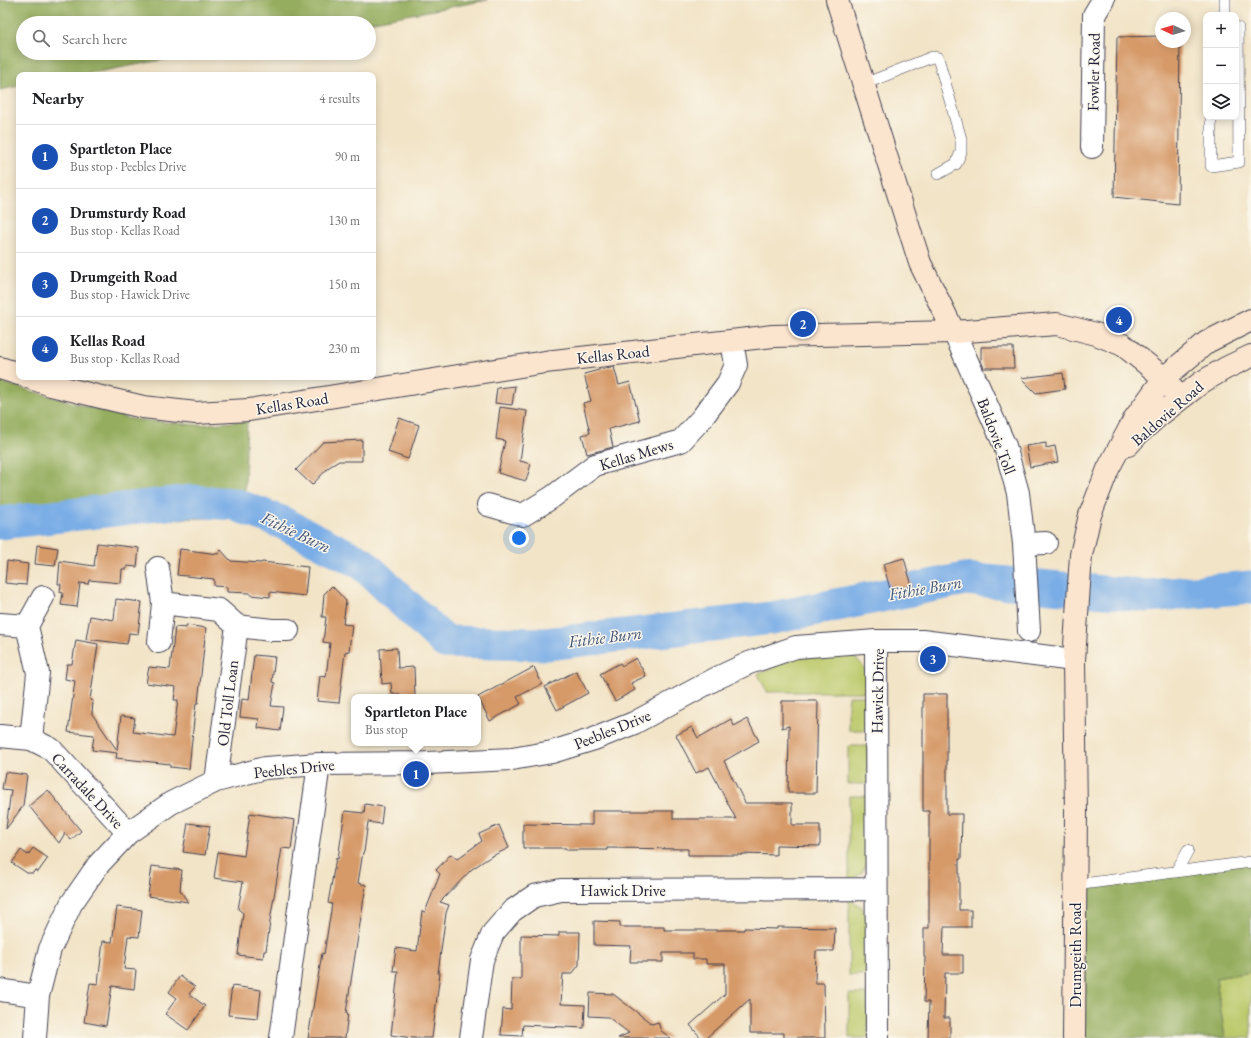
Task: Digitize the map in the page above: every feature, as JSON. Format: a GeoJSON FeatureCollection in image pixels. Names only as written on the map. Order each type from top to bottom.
{"type":"FeatureCollection","features":[{"type":"Feature","properties":{"kind":"main road"},"geometry":{"type":"LineString","coordinates":[[837,0],[920,264],[954,332]]}},
{"type":"Feature","properties":{"kind":"main road","name":"Baldovie Road"},"geometry":{"type":"LineString","coordinates":[[1108,469],[1135,418],[1164,378],[1208,342],[1251,320]]}},
{"type":"Feature","properties":{"kind":"main road","name":"Kellas Road"},"geometry":{"type":"LineString","coordinates":[[38,380],[143,407],[196,413],[249,410],[545,362],[773,336],[954,332],[1057,324],[1096,334],[1123,345],[1164,378],[1180,399]]}},
{"type":"Feature","properties":{"kind":"main road","name":"Baldovie Road"},"geometry":{"type":"LineString","coordinates":[[1108,469],[1138,434],[1180,399],[1202,382],[1251,356]]}},
{"type":"Feature","properties":{"kind":"main road"},"geometry":{"type":"LineString","coordinates":[[0,368],[16,373]]}},
{"type":"Feature","properties":{"kind":"main road","name":"Drumgeith Road"},"geometry":{"type":"LineString","coordinates":[[1074,1038],[1076,814],[1074,660],[1081,555],[1090,515],[1108,469]]}},
{"type":"Feature","properties":{"kind":"street","name":"Fowler Road"},"geometry":{"type":"LineString","coordinates":[[1092,147],[1094,15],[1103,0]]}},
{"type":"Feature","properties":{"kind":"street","name":"Baldovie Toll"},"geometry":{"type":"LineString","coordinates":[[954,332],[1005,446],[1018,493],[1025,555],[1028,624]]}},
{"type":"Feature","properties":{"kind":"street","name":"Kellas Mews"},"geometry":{"type":"LineString","coordinates":[[488,505],[523,515],[550,498],[595,465],[681,441],[702,418],[728,383],[736,365],[732,341]]}},
{"type":"Feature","properties":{"kind":"street"},"geometry":{"type":"LineString","coordinates":[[1025,555],[1046,543]]}},
{"type":"Feature","properties":{"kind":"street"},"geometry":{"type":"LineString","coordinates":[[158,568],[163,603],[159,642]]}},
{"type":"Feature","properties":{"kind":"street"},"geometry":{"type":"LineString","coordinates":[[31,739],[38,673],[27,626],[43,597]]}},
{"type":"Feature","properties":{"kind":"street"},"geometry":{"type":"LineString","coordinates":[[163,603],[219,610],[237,626],[272,630],[288,630]]}},
{"type":"Feature","properties":{"kind":"street"},"geometry":{"type":"LineString","coordinates":[[0,624],[27,626]]}},
{"type":"Feature","properties":{"kind":"street","name":"Old Toll Loan"},"geometry":{"type":"LineString","coordinates":[[216,781],[237,626]]}},
{"type":"Feature","properties":{"kind":"street","name":"Hawick Drive"},"geometry":{"type":"LineString","coordinates":[[877,1038],[876,641],[922,642],[1074,660]]}},
{"type":"Feature","properties":{"kind":"street","name":"Peebles Drive"},"geometry":{"type":"LineString","coordinates":[[35,1038],[38,996],[50,949],[71,904],[98,865],[128,833],[171,803],[216,781],[265,768],[319,764],[427,763],[512,759],[552,752],[594,739],[634,723],[717,678],[749,663],[796,647],[876,641]]}},
{"type":"Feature","properties":{"kind":"street","name":"Carradale Drive"},"geometry":{"type":"LineString","coordinates":[[0,736],[31,739],[51,749],[128,833]]}},
{"type":"Feature","properties":{"kind":"street"},"geometry":{"type":"LineString","coordinates":[[281,1038],[319,764]]}},
{"type":"Feature","properties":{"kind":"street","name":"Hawick Drive"},"geometry":{"type":"LineString","coordinates":[[471,1038],[482,960],[493,933],[512,911],[534,896],[561,890],[876,889]]}},
{"type":"Feature","properties":{"kind":"street"},"geometry":{"type":"LineString","coordinates":[[0,990],[38,996]]}},
{"type":"Feature","properties":{"kind":"lane"},"geometry":{"type":"LineString","coordinates":[[1225,0],[1225,12]]}},
{"type":"Feature","properties":{"kind":"lane"},"geometry":{"type":"LineString","coordinates":[[1238,48],[1238,84]]}},
{"type":"Feature","properties":{"kind":"lane"},"geometry":{"type":"LineString","coordinates":[[864,84],[932,57],[938,58],[962,145],[962,152],[956,164],[938,174]]}},
{"type":"Feature","properties":{"kind":"lane"},"geometry":{"type":"LineString","coordinates":[[1210,120],[1211,166],[1239,162],[1239,120]]}},
{"type":"Feature","properties":{"kind":"lane"},"geometry":{"type":"LineString","coordinates":[[1176,872],[1188,850]]}},
{"type":"Feature","properties":{"kind":"lane"},"geometry":{"type":"LineString","coordinates":[[1075,885],[1251,862]]}},
{"type":"Feature","properties":{"kind":"green space"},"geometry":{"type":"Polygon","coordinates":[[[0,0],[488,0],[376,21],[376,16],[16,16],[16,60],[162,60],[97,72],[16,72],[16,87],[0,90],[0,0]]]}},
{"type":"Feature","properties":{"kind":"green space"},"geometry":{"type":"Polygon","coordinates":[[[0,382],[130,419],[198,425],[247,421],[244,517],[99,521],[0,532],[0,382]]]}},
{"type":"Feature","properties":{"kind":"green space"},"geometry":{"type":"Polygon","coordinates":[[[850,654],[860,662],[867,674],[868,692],[767,692],[758,674],[797,657],[850,654]]]}},
{"type":"Feature","properties":{"kind":"green space"},"geometry":{"type":"Polygon","coordinates":[[[848,696],[868,696],[868,730],[848,730],[848,696]]]}},
{"type":"Feature","properties":{"kind":"green space"},"geometry":{"type":"Polygon","coordinates":[[[848,746],[868,746],[868,784],[848,784],[848,746]]]}},
{"type":"Feature","properties":{"kind":"green space"},"geometry":{"type":"Polygon","coordinates":[[[849,796],[868,796],[868,859],[862,873],[849,881],[849,796]]]}},
{"type":"Feature","properties":{"kind":"green space"},"geometry":{"type":"Polygon","coordinates":[[[1251,862],[1251,972],[1216,978],[1225,1038],[1073,1038],[1075,885],[1251,862]]]}},
{"type":"Feature","properties":{"kind":"green space"},"geometry":{"type":"Polygon","coordinates":[[[849,899],[862,907],[868,921],[868,975],[849,975],[849,899]]]}},
{"type":"Feature","properties":{"kind":"green space"},"geometry":{"type":"Polygon","coordinates":[[[1251,972],[1251,1038],[1225,1038],[1216,978],[1251,972]]]}},
{"type":"Feature","properties":{"kind":"green space"},"geometry":{"type":"Polygon","coordinates":[[[849,994],[868,994],[868,1038],[849,1038],[849,994]]]}},
{"type":"Feature","properties":{"kind":"building"},"geometry":{"type":"Polygon","coordinates":[[[1155,36],[1155,48],[1180,48],[1178,204],[1114,197],[1117,37],[1155,36]]]}},
{"type":"Feature","properties":{"kind":"building"},"geometry":{"type":"Polygon","coordinates":[[[981,347],[1013,347],[1014,368],[984,368],[981,361],[981,347]]]}},
{"type":"Feature","properties":{"kind":"building"},"geometry":{"type":"Polygon","coordinates":[[[614,367],[619,385],[630,382],[640,421],[609,429],[613,447],[587,454],[582,435],[590,433],[583,403],[591,401],[584,374],[614,367]]]}},
{"type":"Feature","properties":{"kind":"building"},"geometry":{"type":"Polygon","coordinates":[[[1063,373],[1065,389],[1036,393],[1021,378],[1063,373]]]}},
{"type":"Feature","properties":{"kind":"building"},"geometry":{"type":"Polygon","coordinates":[[[515,386],[512,405],[495,403],[497,388],[515,386]]]}},
{"type":"Feature","properties":{"kind":"building"},"geometry":{"type":"Polygon","coordinates":[[[500,407],[527,411],[520,461],[531,464],[526,481],[498,473],[505,441],[496,439],[500,407]]]}},
{"type":"Feature","properties":{"kind":"building"},"geometry":{"type":"Polygon","coordinates":[[[399,418],[419,425],[408,459],[388,452],[399,418]]]}},
{"type":"Feature","properties":{"kind":"building"},"geometry":{"type":"Polygon","coordinates":[[[362,440],[362,461],[339,461],[329,467],[312,485],[296,470],[323,442],[362,440]]]}},
{"type":"Feature","properties":{"kind":"building"},"geometry":{"type":"Polygon","coordinates":[[[1046,443],[1046,448],[1055,446],[1058,462],[1030,467],[1026,446],[1046,443]]]}},
{"type":"Feature","properties":{"kind":"building"},"geometry":{"type":"Polygon","coordinates":[[[97,543],[139,548],[137,567],[127,566],[127,569],[122,569],[121,583],[89,580],[88,584],[80,583],[77,607],[61,605],[63,593],[60,592],[61,584],[58,584],[60,561],[94,566],[97,543]]]}},
{"type":"Feature","properties":{"kind":"building"},"geometry":{"type":"Polygon","coordinates":[[[37,545],[58,548],[55,566],[35,564],[37,545]]]}},
{"type":"Feature","properties":{"kind":"building"},"geometry":{"type":"Polygon","coordinates":[[[180,549],[218,554],[221,550],[231,561],[262,562],[308,567],[305,596],[270,592],[270,597],[250,595],[250,593],[227,592],[227,587],[214,586],[214,579],[177,575],[180,549]]]}},
{"type":"Feature","properties":{"kind":"building"},"geometry":{"type":"Polygon","coordinates":[[[904,558],[912,586],[891,592],[883,564],[904,558]]]}},
{"type":"Feature","properties":{"kind":"building"},"geometry":{"type":"Polygon","coordinates":[[[7,561],[28,564],[26,585],[5,583],[7,561]]]}},
{"type":"Feature","properties":{"kind":"building"},"geometry":{"type":"Polygon","coordinates":[[[332,586],[346,601],[343,624],[352,625],[349,651],[345,652],[339,703],[317,701],[320,676],[326,677],[330,643],[323,642],[326,617],[322,617],[324,594],[332,586]]]}},
{"type":"Feature","properties":{"kind":"building"},"geometry":{"type":"Polygon","coordinates":[[[116,599],[142,602],[138,634],[129,633],[127,644],[86,639],[90,616],[114,620],[116,599]]]}},
{"type":"Feature","properties":{"kind":"building"},"geometry":{"type":"Polygon","coordinates":[[[186,625],[206,628],[189,769],[170,767],[170,764],[116,758],[117,753],[92,750],[94,735],[68,732],[75,681],[65,679],[67,664],[72,664],[76,640],[98,644],[90,700],[93,701],[92,714],[117,750],[121,716],[135,718],[133,732],[173,737],[178,700],[174,700],[176,687],[146,683],[149,667],[170,669],[175,627],[186,628],[186,625]]]}},
{"type":"Feature","properties":{"kind":"building"},"geometry":{"type":"Polygon","coordinates":[[[397,648],[398,668],[414,667],[415,694],[392,694],[391,683],[382,684],[380,649],[397,648]]]}},
{"type":"Feature","properties":{"kind":"building"},"geometry":{"type":"Polygon","coordinates":[[[254,655],[275,657],[272,682],[275,683],[271,706],[283,707],[280,731],[258,728],[259,719],[240,717],[242,699],[249,700],[254,655]]]}},
{"type":"Feature","properties":{"kind":"building"},"geometry":{"type":"Polygon","coordinates":[[[636,658],[646,676],[631,683],[635,690],[615,701],[600,674],[620,663],[622,666],[636,658]]]}},
{"type":"Feature","properties":{"kind":"building"},"geometry":{"type":"Polygon","coordinates":[[[534,667],[542,684],[517,697],[521,704],[490,721],[481,703],[481,695],[534,667]]]}},
{"type":"Feature","properties":{"kind":"building"},"geometry":{"type":"Polygon","coordinates":[[[576,671],[588,693],[557,710],[545,687],[576,671]]]}},
{"type":"Feature","properties":{"kind":"building"},"geometry":{"type":"Polygon","coordinates":[[[923,694],[947,694],[947,814],[962,814],[961,859],[959,859],[959,910],[971,910],[971,927],[944,927],[943,955],[963,955],[963,973],[945,973],[944,1018],[950,1018],[950,1038],[928,1038],[929,1002],[924,1002],[924,928],[929,928],[929,811],[923,811],[923,694]]]}},
{"type":"Feature","properties":{"kind":"building"},"geometry":{"type":"Polygon","coordinates":[[[782,701],[818,701],[816,793],[788,793],[789,726],[782,728],[782,701]]]}},
{"type":"Feature","properties":{"kind":"building"},"geometry":{"type":"Polygon","coordinates":[[[731,719],[734,726],[747,719],[759,741],[724,761],[745,803],[792,803],[792,825],[820,825],[820,846],[776,845],[776,855],[688,855],[688,849],[607,848],[607,850],[566,850],[566,848],[523,848],[523,824],[592,825],[592,811],[673,811],[673,819],[736,819],[709,767],[696,773],[676,735],[692,727],[698,738],[731,719]]]}},
{"type":"Feature","properties":{"kind":"building"},"geometry":{"type":"Polygon","coordinates":[[[5,772],[27,775],[23,806],[6,829],[11,790],[2,789],[5,772]]]}},
{"type":"Feature","properties":{"kind":"building"},"geometry":{"type":"Polygon","coordinates":[[[48,790],[81,831],[71,840],[65,833],[59,843],[29,806],[48,790]]]}},
{"type":"Feature","properties":{"kind":"building"},"geometry":{"type":"Polygon","coordinates":[[[365,804],[383,807],[381,824],[368,822],[363,852],[358,883],[366,885],[346,1013],[348,1013],[345,1038],[308,1038],[322,953],[324,954],[332,904],[328,903],[336,858],[338,859],[345,811],[364,813],[365,804]]]}},
{"type":"Feature","properties":{"kind":"building"},"geometry":{"type":"Polygon","coordinates":[[[250,813],[295,820],[291,849],[282,848],[266,951],[264,951],[263,958],[238,955],[243,913],[238,909],[243,882],[214,878],[218,852],[244,856],[250,813]]]}},
{"type":"Feature","properties":{"kind":"building"},"geometry":{"type":"Polygon","coordinates":[[[188,823],[210,826],[205,855],[183,852],[188,823]]]}},
{"type":"Feature","properties":{"kind":"building"},"geometry":{"type":"Polygon","coordinates":[[[499,825],[509,848],[490,857],[472,869],[440,902],[449,905],[446,913],[438,973],[440,973],[432,1038],[413,1038],[391,1035],[398,971],[393,971],[396,948],[417,951],[422,911],[425,912],[440,874],[436,870],[451,854],[457,859],[482,841],[479,834],[499,825]]]}},
{"type":"Feature","properties":{"kind":"building"},"geometry":{"type":"Polygon","coordinates":[[[33,848],[48,858],[38,872],[35,870],[33,873],[27,873],[12,863],[21,850],[28,855],[33,848]]]}},
{"type":"Feature","properties":{"kind":"building"},"geometry":{"type":"Polygon","coordinates":[[[152,866],[182,870],[180,890],[188,902],[148,896],[152,866]]]}},
{"type":"Feature","properties":{"kind":"building"},"geometry":{"type":"Polygon","coordinates":[[[117,907],[142,910],[139,937],[128,936],[124,969],[136,970],[134,989],[112,986],[106,1026],[84,1022],[90,983],[98,984],[103,941],[112,942],[117,907]]]}},
{"type":"Feature","properties":{"kind":"building"},"geometry":{"type":"Polygon","coordinates":[[[594,921],[620,922],[620,927],[664,927],[664,930],[744,930],[744,928],[777,929],[777,927],[835,928],[834,951],[816,951],[815,983],[824,983],[825,1038],[784,1038],[784,1033],[750,1033],[750,999],[706,1038],[701,1038],[690,1025],[725,994],[725,964],[706,964],[706,959],[693,959],[693,953],[663,953],[663,962],[630,962],[631,946],[594,945],[594,921]]]}},
{"type":"Feature","properties":{"kind":"building"},"geometry":{"type":"Polygon","coordinates":[[[559,932],[580,932],[579,965],[572,974],[563,974],[561,1004],[585,1005],[584,1028],[523,1025],[522,1036],[501,1035],[503,1009],[511,1010],[512,979],[521,979],[521,935],[559,936],[559,932]]]}},
{"type":"Feature","properties":{"kind":"building"},"geometry":{"type":"Polygon","coordinates":[[[180,976],[195,987],[189,994],[205,1006],[188,1030],[165,1014],[177,998],[169,992],[180,976]]]}},
{"type":"Feature","properties":{"kind":"building"},"geometry":{"type":"Polygon","coordinates":[[[232,986],[261,990],[258,1018],[228,1015],[232,986]]]}},
{"type":"Feature","properties":{"kind":"building"},"geometry":{"type":"Polygon","coordinates":[[[590,993],[613,994],[652,1024],[658,1022],[661,1031],[671,1038],[618,1038],[629,1033],[608,1017],[589,1016],[590,993]]]}},
{"type":"Feature","properties":{"kind":"waterway","name":"Fithie Burn"},"geometry":{"type":"LineString","coordinates":[[0,523],[192,501],[234,504],[281,522],[362,563],[445,642],[546,644],[772,618],[965,579],[1147,596],[1251,587]]}},
{"type":"Feature","properties":{"kind":"place","name":"Kellas Road"},"geometry":{"type":"Point","coordinates":[1119,320]}},
{"type":"Feature","properties":{"kind":"place","name":"Drumsturdy Road"},"geometry":{"type":"Point","coordinates":[803,324]}},
{"type":"Feature","properties":{"kind":"place","name":"Drumgeith Road"},"geometry":{"type":"Point","coordinates":[933,659]}},
{"type":"Feature","properties":{"kind":"place","name":"Spartleton Place"},"geometry":{"type":"Point","coordinates":[416,774]}}]}
